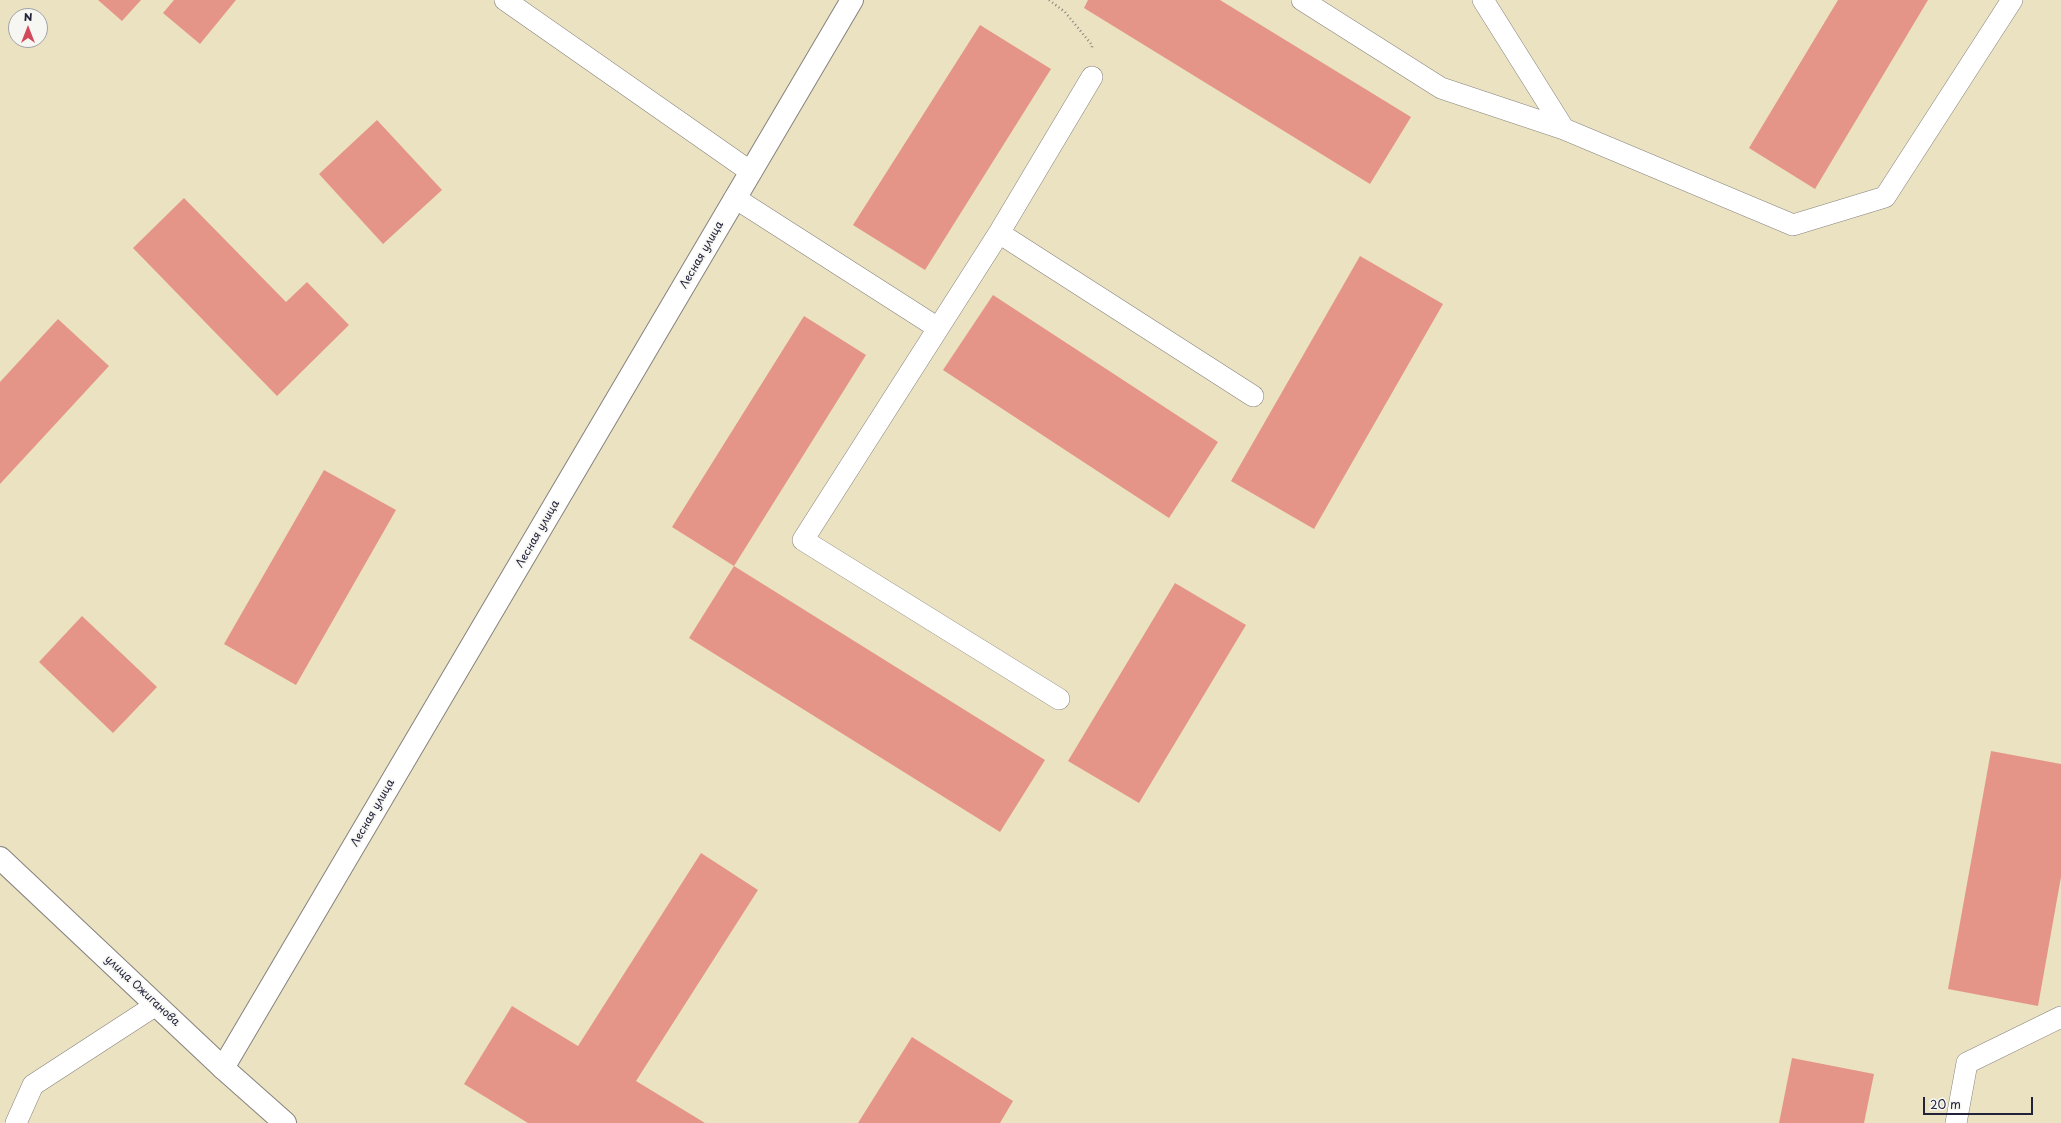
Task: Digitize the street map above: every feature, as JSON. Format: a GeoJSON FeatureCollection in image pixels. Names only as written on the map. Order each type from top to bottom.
{"type":"FeatureCollection","features":[{"type":"Feature","properties":{"kind":"street","name":"Лесная улица"},"geometry":{"type":"LineString","coordinates":[[223,1068],[852,0]]}},
{"type":"Feature","properties":{"kind":"street","name":"улица Ожиганова"},"geometry":{"type":"LineString","coordinates":[[0,858],[223,1068],[286,1123]]}},
{"type":"Feature","properties":{"kind":"lane"},"geometry":{"type":"LineString","coordinates":[[505,0],[751,172]]}},
{"type":"Feature","properties":{"kind":"lane"},"geometry":{"type":"LineString","coordinates":[[1302,0],[1441,88],[1564,129],[1792,225],[1885,197],[2012,0]]}},
{"type":"Feature","properties":{"kind":"lane"},"geometry":{"type":"LineString","coordinates":[[1483,0],[1564,129]]}},
{"type":"Feature","properties":{"kind":"lane"},"geometry":{"type":"LineString","coordinates":[[1059,699],[803,540],[999,233],[1092,77]]}},
{"type":"Feature","properties":{"kind":"lane"},"geometry":{"type":"LineString","coordinates":[[735,198],[938,328]]}},
{"type":"Feature","properties":{"kind":"lane"},"geometry":{"type":"LineString","coordinates":[[999,233],[1253,396]]}},
{"type":"Feature","properties":{"kind":"lane"},"geometry":{"type":"LineString","coordinates":[[16,1123],[33,1085],[156,1005]]}},
{"type":"Feature","properties":{"kind":"lane"},"geometry":{"type":"LineString","coordinates":[[1956,1123],[1967,1063],[2061,1017]]}},
{"type":"Feature","properties":{"kind":"path"},"geometry":{"type":"LineString","coordinates":[[1049,0],[1065,12],[1092,45],[1092,77]]}},
{"type":"Feature","properties":{"kind":"building"},"geometry":{"type":"Polygon","coordinates":[[[98,0],[141,0],[122,21],[98,0]]]}},
{"type":"Feature","properties":{"kind":"building"},"geometry":{"type":"Polygon","coordinates":[[[174,0],[236,0],[200,44],[163,13],[174,0]]]}},
{"type":"Feature","properties":{"kind":"building"},"geometry":{"type":"Polygon","coordinates":[[[1088,0],[1220,0],[1411,117],[1370,184],[1084,8],[1088,0]]]}},
{"type":"Feature","properties":{"kind":"building"},"geometry":{"type":"Polygon","coordinates":[[[1838,0],[1928,0],[1815,189],[1749,148],[1838,0]]]}},
{"type":"Feature","properties":{"kind":"building"},"geometry":{"type":"Polygon","coordinates":[[[980,25],[1051,69],[925,270],[853,225],[980,25]]]}},
{"type":"Feature","properties":{"kind":"building"},"geometry":{"type":"Polygon","coordinates":[[[377,120],[442,190],[383,244],[319,174],[377,120]]]}},
{"type":"Feature","properties":{"kind":"building"},"geometry":{"type":"Polygon","coordinates":[[[184,198],[286,302],[307,282],[349,325],[277,396],[133,248],[184,198]]]}},
{"type":"Feature","properties":{"kind":"building"},"geometry":{"type":"Polygon","coordinates":[[[1360,256],[1443,304],[1314,529],[1231,481],[1360,256]]]}},
{"type":"Feature","properties":{"kind":"building"},"geometry":{"type":"Polygon","coordinates":[[[993,295],[1218,442],[1169,518],[943,370],[993,295]]]}},
{"type":"Feature","properties":{"kind":"building"},"geometry":{"type":"Polygon","coordinates":[[[804,316],[866,355],[734,566],[672,527],[804,316]]]}},
{"type":"Feature","properties":{"kind":"building"},"geometry":{"type":"Polygon","coordinates":[[[58,319],[109,366],[0,484],[0,382],[58,319]]]}},
{"type":"Feature","properties":{"kind":"building"},"geometry":{"type":"Polygon","coordinates":[[[324,470],[396,510],[296,685],[224,644],[324,470]]]}},
{"type":"Feature","properties":{"kind":"building"},"geometry":{"type":"Polygon","coordinates":[[[734,566],[1045,760],[1000,832],[689,638],[734,566]]]}},
{"type":"Feature","properties":{"kind":"building"},"geometry":{"type":"Polygon","coordinates":[[[1175,583],[1246,625],[1139,803],[1068,761],[1175,583]]]}},
{"type":"Feature","properties":{"kind":"building"},"geometry":{"type":"Polygon","coordinates":[[[82,616],[157,687],[113,733],[39,662],[82,616]]]}},
{"type":"Feature","properties":{"kind":"building"},"geometry":{"type":"Polygon","coordinates":[[[1991,751],[2061,764],[2061,877],[2038,1006],[1948,989],[1991,751]]]}},
{"type":"Feature","properties":{"kind":"building"},"geometry":{"type":"Polygon","coordinates":[[[701,853],[758,890],[636,1081],[705,1123],[528,1123],[464,1084],[512,1006],[578,1046],[701,853]]]}},
{"type":"Feature","properties":{"kind":"building"},"geometry":{"type":"Polygon","coordinates":[[[912,1037],[1013,1101],[1000,1123],[858,1123],[912,1037]]]}},
{"type":"Feature","properties":{"kind":"building"},"geometry":{"type":"Polygon","coordinates":[[[1792,1058],[1874,1074],[1864,1123],[1779,1123],[1792,1058]]]}}]}
